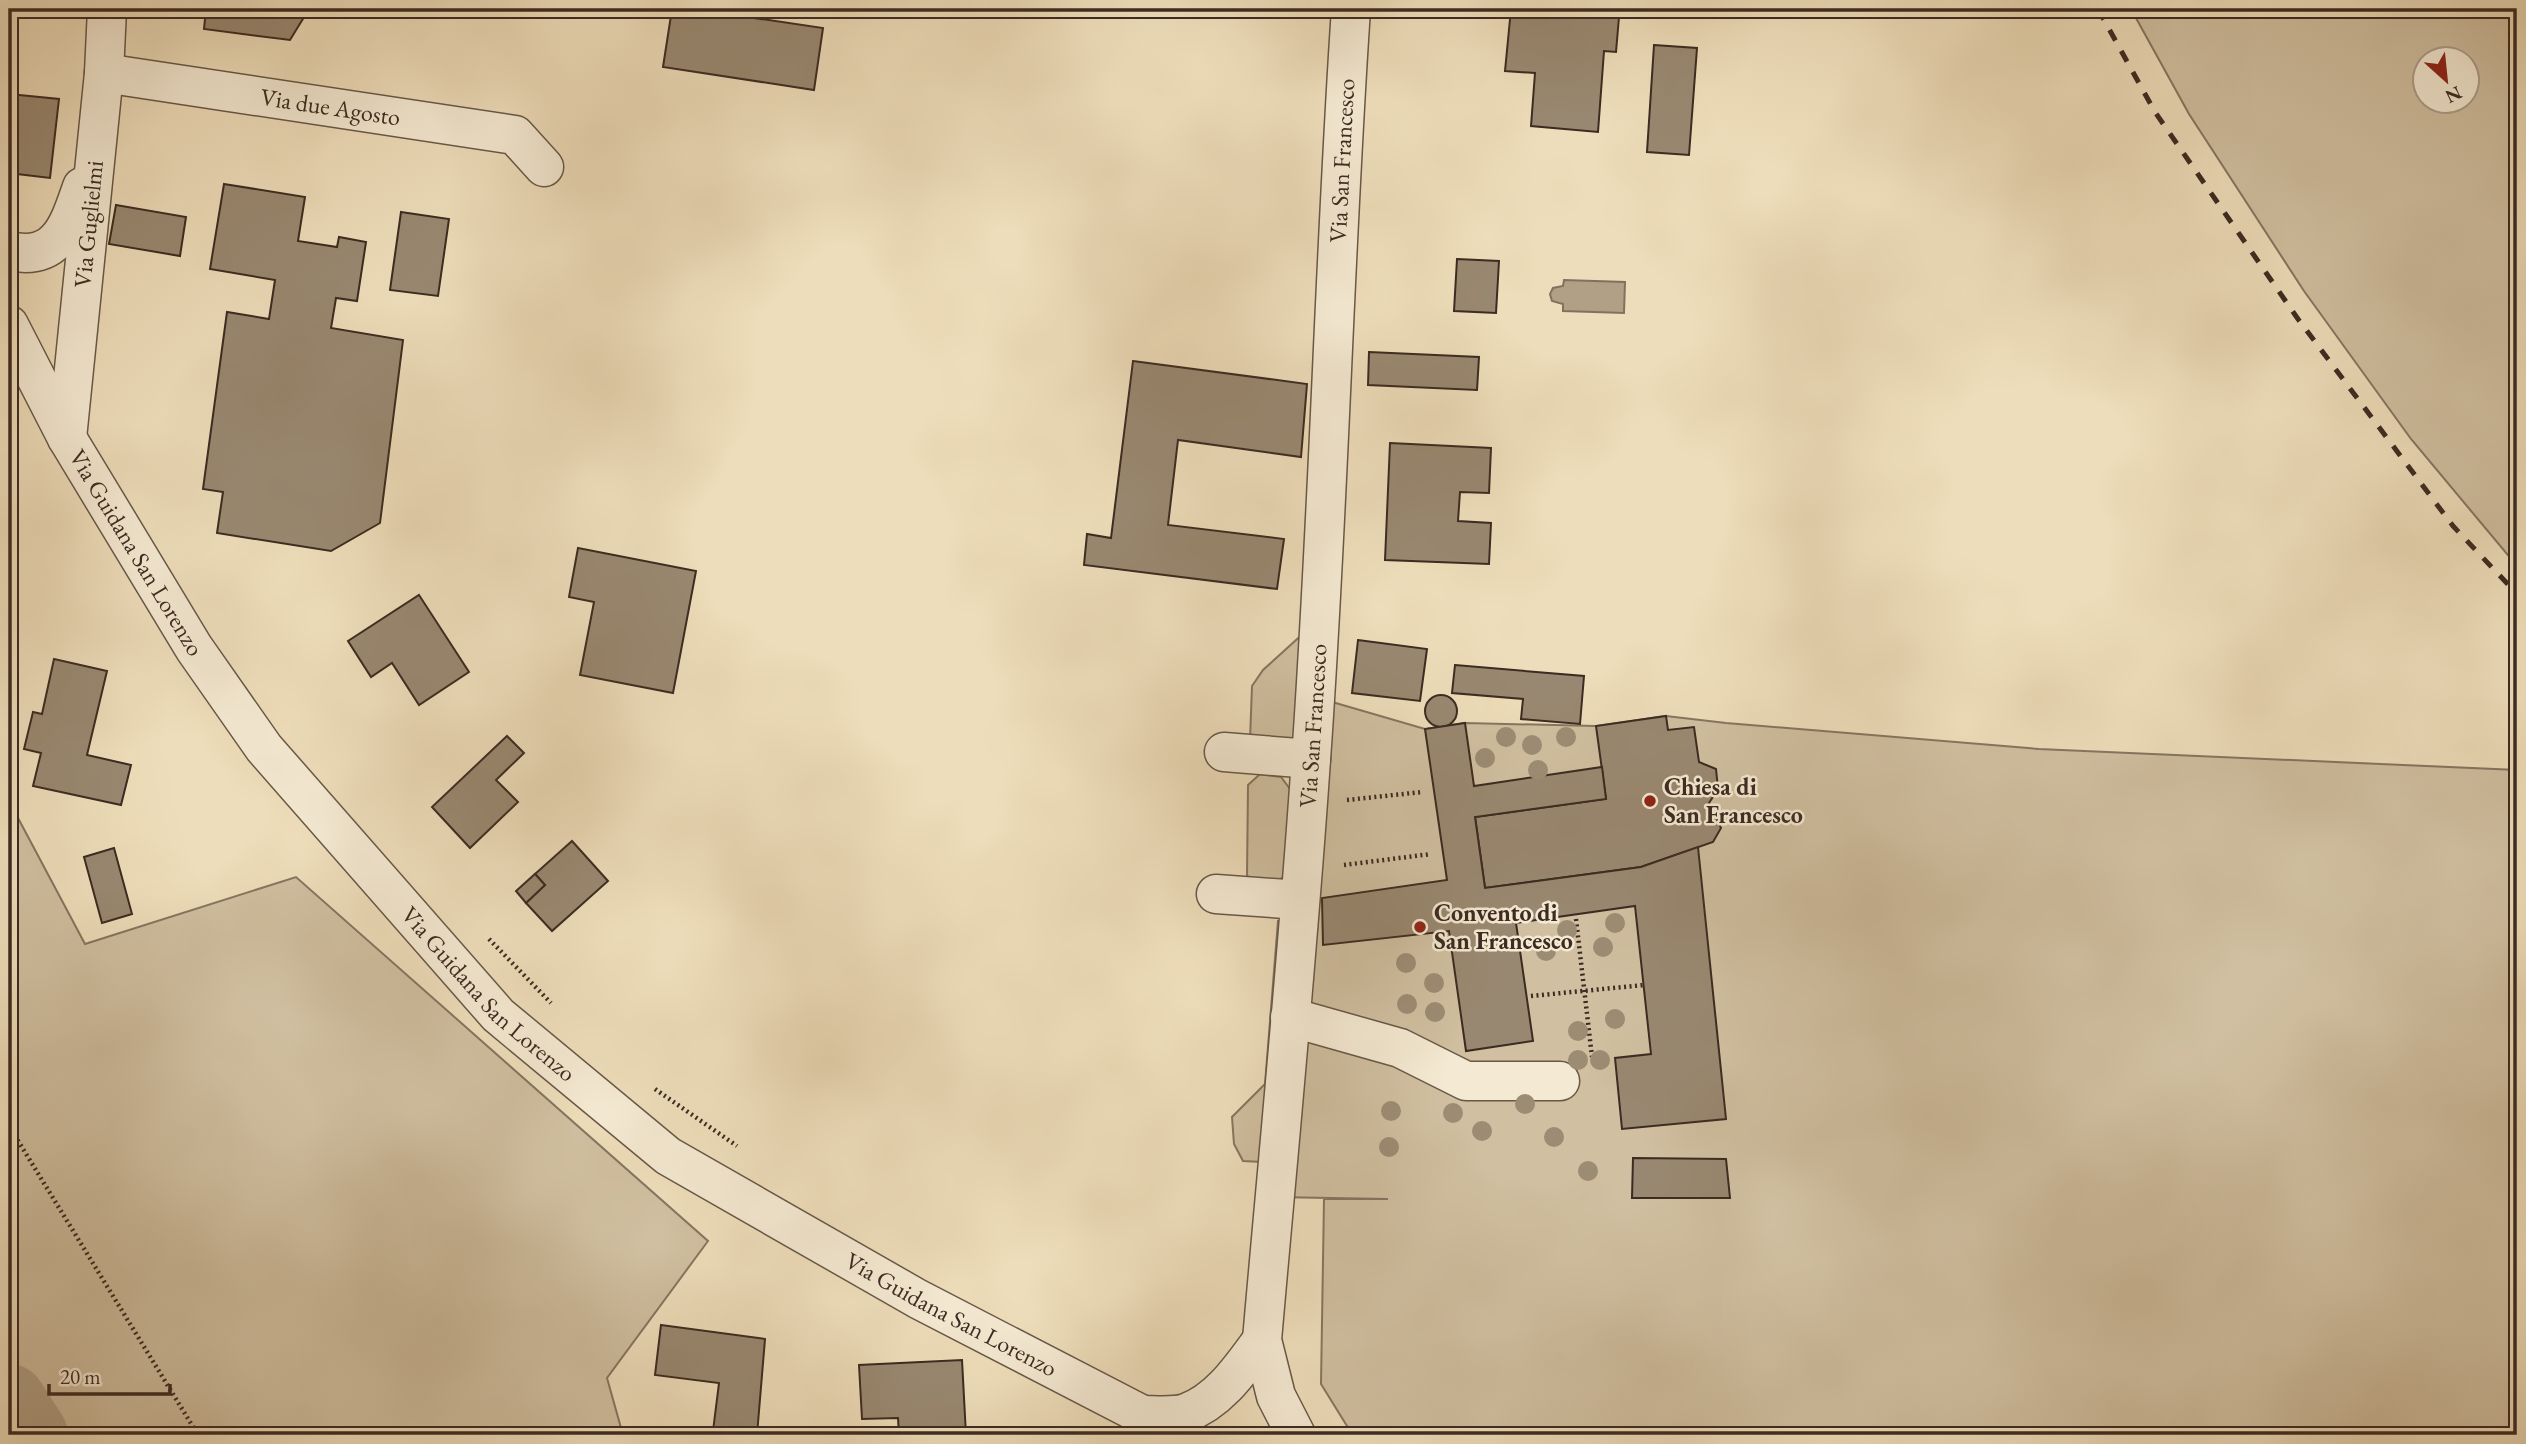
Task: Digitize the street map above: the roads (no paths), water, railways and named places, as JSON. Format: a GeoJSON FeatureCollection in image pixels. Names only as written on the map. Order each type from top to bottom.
{"type":"FeatureCollection","features":[{"type":"Feature","properties":{"kind":"street","name":"Via Guglielmi"},"geometry":{"type":"LineString","coordinates":[[67,438],[104,73],[107,9]]}},
{"type":"Feature","properties":{"kind":"street","name":"Via San Francesco"},"geometry":{"type":"LineString","coordinates":[[1296,1435],[1276,1396],[1262,1340],[1308,804],[1321,593],[1340,169],[1351,9]]}},
{"type":"Feature","properties":{"kind":"street","name":"Via due Agosto"},"geometry":{"type":"LineString","coordinates":[[104,73],[515,135],[544,167]]}},
{"type":"Feature","properties":{"kind":"street"},"geometry":{"type":"LineString","coordinates":[[9,251],[20,253],[45,249],[64,233],[96,145]]}},
{"type":"Feature","properties":{"kind":"street","name":"Via Guidana San Lorenzo"},"geometry":{"type":"LineString","coordinates":[[9,325],[67,438],[194,648],[264,748],[498,1015],[668,1156],[918,1299],[1181,1435]]}},
{"type":"Feature","properties":{"kind":"street"},"geometry":{"type":"LineString","coordinates":[[1224,752],[1311,759]]}},
{"type":"Feature","properties":{"kind":"street"},"geometry":{"type":"LineString","coordinates":[[1216,894],[1301,886]]}},
{"type":"Feature","properties":{"kind":"street"},"geometry":{"type":"LineString","coordinates":[[1290,1017],[1400,1048],[1466,1081],[1576,1073]]}},
{"type":"Feature","properties":{"kind":"street"},"geometry":{"type":"LineString","coordinates":[[1142,1415],[1185,1413],[1207,1401],[1231,1382],[1262,1340]]}},
{"type":"Feature","properties":{"kind":"waterway"},"geometry":{"type":"LineString","coordinates":[[9,1401],[31,1435]]}},
{"type":"Feature","properties":{"kind":"railway"},"geometry":{"type":"LineString","coordinates":[[2098,9],[2155,112],[2298,319],[2453,526],[2517,594]]}},
{"type":"Feature","properties":{"kind":"place","name":"Chiesa di San Francesco"},"geometry":{"type":"Point","coordinates":[1650,801]}},
{"type":"Feature","properties":{"kind":"place","name":"Convento di San Francesco"},"geometry":{"type":"Point","coordinates":[1420,927]}}]}
